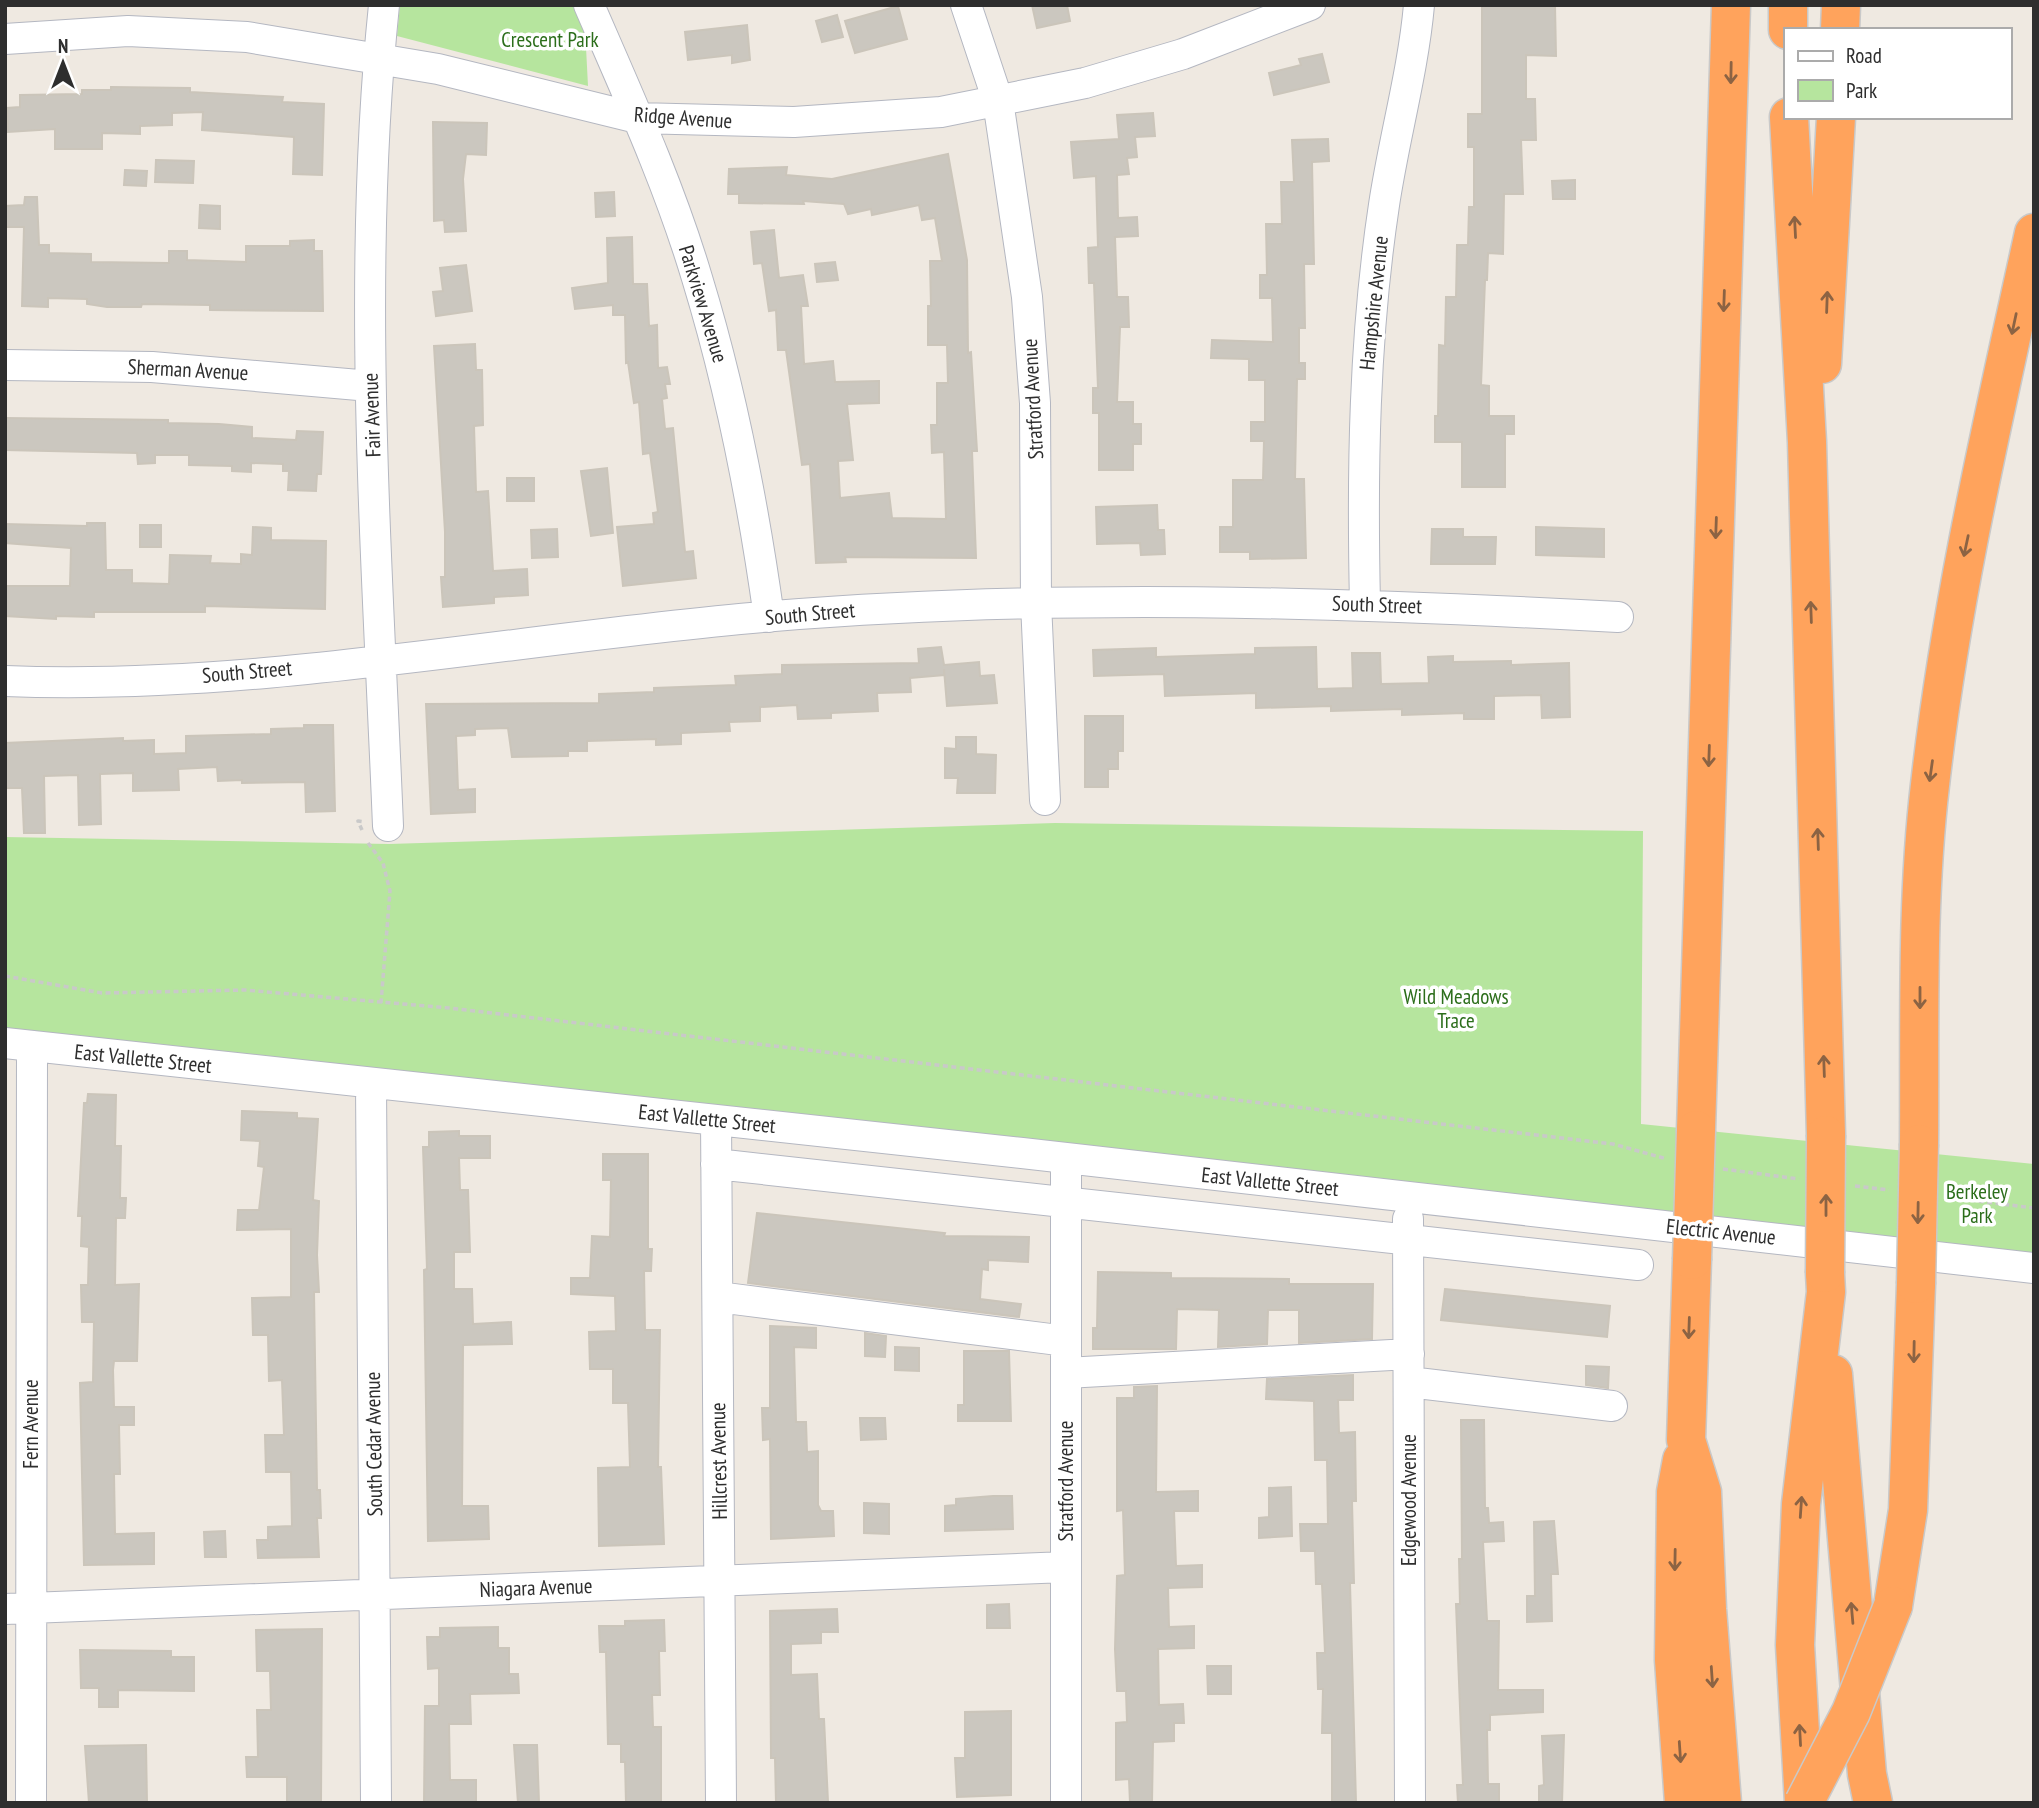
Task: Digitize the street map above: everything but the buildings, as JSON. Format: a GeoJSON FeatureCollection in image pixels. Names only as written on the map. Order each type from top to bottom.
{"type":"FeatureCollection","features":[{"type":"Feature","properties":{"kind":"highway"},"geometry":{"type":"LineString","coordinates":[[1684,1803],[1674,1660],[1676,1492],[1686,1440],[1731,5]]}},
{"type":"Feature","properties":{"kind":"highway"},"geometry":{"type":"LineString","coordinates":[[1788,5],[1788,28]]}},
{"type":"Feature","properties":{"kind":"highway"},"geometry":{"type":"LineString","coordinates":[[1840,28],[1841,5]]}},
{"type":"Feature","properties":{"kind":"highway"},"geometry":{"type":"LineString","coordinates":[[1789,119],[1807,442],[1826,1135],[1826,1282],[1864,1748],[1873,1803]]}},
{"type":"Feature","properties":{"kind":"highway"},"geometry":{"type":"LineString","coordinates":[[1807,442],[1825,348],[1836,119]]}},
{"type":"Feature","properties":{"kind":"highway"},"geometry":{"type":"LineString","coordinates":[[1804,1803],[1851,1712],[1893,1606],[1908,1510],[1919,1144],[1920,928],[1930,785],[1964,556],[2034,233]]}},
{"type":"Feature","properties":{"kind":"highway"},"geometry":{"type":"LineString","coordinates":[[1804,1803],[1795,1644],[1801,1504],[1826,1282]]}},
{"type":"Feature","properties":{"kind":"highway"},"geometry":{"type":"LineString","coordinates":[[1686,1440],[1702,1492],[1707,1609],[1722,1803]]}},
{"type":"Feature","properties":{"kind":"street","name":"Fair Avenue"},"geometry":{"type":"LineString","coordinates":[[384,5],[378,59],[371,250],[370,386],[388,826]]}},
{"type":"Feature","properties":{"kind":"street","name":"Parkview Avenue"},"geometry":{"type":"LineString","coordinates":[[589,5],[684,239],[722,365],[743,454],[769,617]]}},
{"type":"Feature","properties":{"kind":"street","name":"Stratford Avenue"},"geometry":{"type":"LineString","coordinates":[[966,5],[998,101],[1027,297],[1035,403],[1037,603],[1045,800]]}},
{"type":"Feature","properties":{"kind":"street","name":"Ridge Avenue"},"geometry":{"type":"LineString","coordinates":[[5,38],[128,31],[184,32],[258,39],[378,59],[541,92],[637,118],[794,122],[919,115],[998,101],[1139,68],[1310,5]]}},
{"type":"Feature","properties":{"kind":"street","name":"Hampshire Avenue"},"geometry":{"type":"LineString","coordinates":[[1365,604],[1363,503],[1366,386],[1374,288],[1384,204],[1416,37],[1419,5]]}},
{"type":"Feature","properties":{"kind":"street","name":"Sherman Avenue"},"geometry":{"type":"LineString","coordinates":[[5,365],[152,367],[370,386]]}},
{"type":"Feature","properties":{"kind":"street","name":"South Street"},"geometry":{"type":"LineString","coordinates":[[5,681],[181,678],[382,660],[769,617],[900,607],[1037,603],[1365,604],[1618,617]]}},
{"type":"Feature","properties":{"kind":"street","name":"East Vallette Street"},"geometry":{"type":"LineString","coordinates":[[18,1045],[716,1119],[1408,1198]]}},
{"type":"Feature","properties":{"kind":"street","name":"Fern Avenue"},"geometry":{"type":"LineString","coordinates":[[18,1045],[18,1609],[31,1803]]}},
{"type":"Feature","properties":{"kind":"street","name":"South Cedar Avenue"},"geometry":{"type":"LineString","coordinates":[[371,1084],[376,1803]]}},
{"type":"Feature","properties":{"kind":"street","name":"Hillcrest Avenue"},"geometry":{"type":"LineString","coordinates":[[716,1119],[721,1803]]}},
{"type":"Feature","properties":{"kind":"street","name":"Stratford Avenue"},"geometry":{"type":"LineString","coordinates":[[1066,1159],[1066,1803]]}},
{"type":"Feature","properties":{"kind":"street","name":"East Vallette Street"},"geometry":{"type":"LineString","coordinates":[[716,1164],[1638,1265]]}},
{"type":"Feature","properties":{"kind":"street","name":"Edgewood Avenue"},"geometry":{"type":"LineString","coordinates":[[1408,1198],[1410,1803]]}},
{"type":"Feature","properties":{"kind":"street","name":"Electric Avenue"},"geometry":{"type":"LineString","coordinates":[[1408,1198],[2034,1268]]}},
{"type":"Feature","properties":{"kind":"street"},"geometry":{"type":"LineString","coordinates":[[718,1297],[1066,1340]]}},
{"type":"Feature","properties":{"kind":"street"},"geometry":{"type":"LineString","coordinates":[[1066,1373],[1409,1368],[1612,1406]]}},
{"type":"Feature","properties":{"kind":"street","name":"Niagara Avenue"},"geometry":{"type":"LineString","coordinates":[[18,1609],[1066,1567]]}},
{"type":"Feature","properties":{"kind":"path"},"geometry":{"type":"LineString","coordinates":[[381,1003],[389,879],[358,821],[388,826]]}},
{"type":"Feature","properties":{"kind":"path"},"geometry":{"type":"LineString","coordinates":[[5,976],[102,993],[245,990],[450,1008],[1613,1144],[1672,1161]]}},
{"type":"Feature","properties":{"kind":"path"},"geometry":{"type":"LineString","coordinates":[[1711,1167],[1805,1180]]}},
{"type":"Feature","properties":{"kind":"path"},"geometry":{"type":"LineString","coordinates":[[1846,1185],[1899,1191]]}},
{"type":"Feature","properties":{"kind":"path"},"geometry":{"type":"LineString","coordinates":[[1940,1196],[2034,1209]]}},
{"type":"Feature","properties":{"kind":"green space","name":"Crescent Park"},"geometry":{"type":"Polygon","coordinates":[[[400,5],[572,5],[585,28],[588,86],[397,36],[400,5]]]}},
{"type":"Feature","properties":{"kind":"green space","name":"Wild Meadows Trace"},"geometry":{"type":"Polygon","coordinates":[[[1055,823],[1643,831],[1641,1124],[2034,1164],[2034,1255],[5,1029],[5,837],[389,844],[1055,823]]]}},
{"type":"Feature","properties":{"kind":"park label","name":"Berkeley Park"},"geometry":{"type":"Point","coordinates":[1977,1204]}}]}
